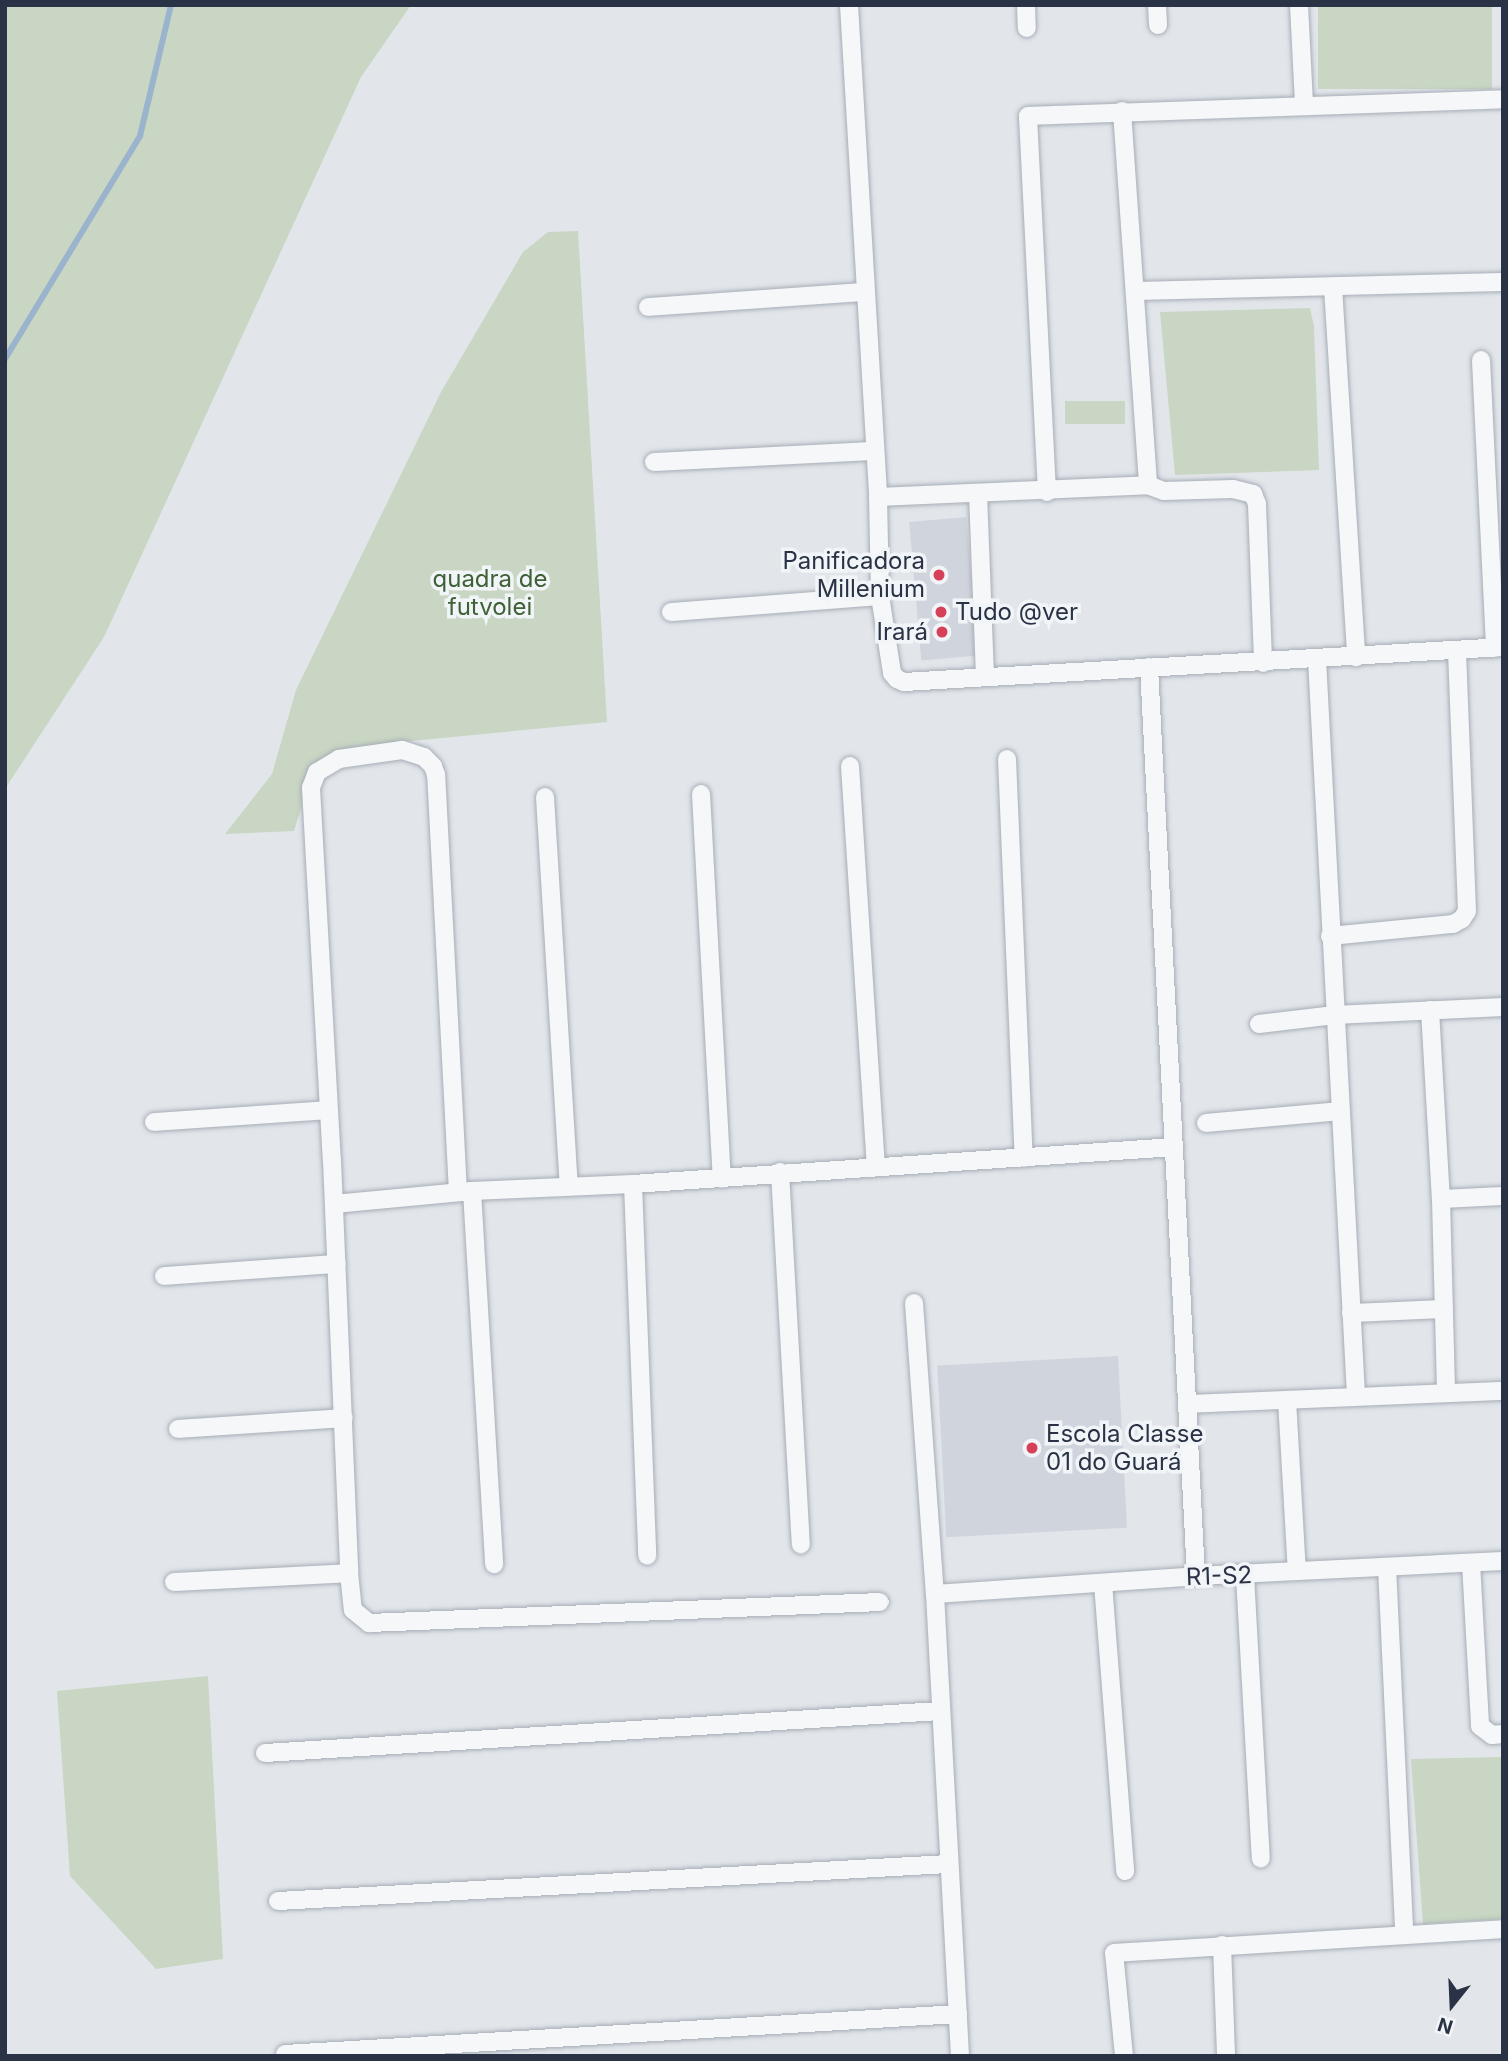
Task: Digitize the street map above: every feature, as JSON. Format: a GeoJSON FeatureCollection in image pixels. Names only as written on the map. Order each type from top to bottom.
{"type":"FeatureCollection","features":[{"type":"Feature","properties":{"kind":"street"},"geometry":{"type":"LineString","coordinates":[[849,5],[873,451],[878,497],[880,596],[892,673],[897,679],[904,682],[1499,648],[1481,360]]}},
{"type":"Feature","properties":{"kind":"street"},"geometry":{"type":"LineString","coordinates":[[1026,5],[1027,29]]}},
{"type":"Feature","properties":{"kind":"street"},"geometry":{"type":"LineString","coordinates":[[1157,5],[1158,25]]}},
{"type":"Feature","properties":{"kind":"street"},"geometry":{"type":"LineString","coordinates":[[1299,5],[1304,104]]}},
{"type":"Feature","properties":{"kind":"street"},"geometry":{"type":"LineString","coordinates":[[1047,492],[1028,116],[1304,104],[1503,99]]}},
{"type":"Feature","properties":{"kind":"street"},"geometry":{"type":"LineString","coordinates":[[1122,111],[1148,485]]}},
{"type":"Feature","properties":{"kind":"street"},"geometry":{"type":"LineString","coordinates":[[1135,291],[1503,282]]}},
{"type":"Feature","properties":{"kind":"street"},"geometry":{"type":"LineString","coordinates":[[1332,286],[1356,657]]}},
{"type":"Feature","properties":{"kind":"street"},"geometry":{"type":"LineString","coordinates":[[648,307],[864,292]]}},
{"type":"Feature","properties":{"kind":"street"},"geometry":{"type":"LineString","coordinates":[[654,462],[873,451]]}},
{"type":"Feature","properties":{"kind":"street"},"geometry":{"type":"LineString","coordinates":[[878,497],[1047,492],[1148,485],[1164,491],[1233,489],[1253,494],[1257,504],[1263,663]]}},
{"type":"Feature","properties":{"kind":"street"},"geometry":{"type":"LineString","coordinates":[[978,494],[985,676]]}},
{"type":"Feature","properties":{"kind":"street"},"geometry":{"type":"LineString","coordinates":[[671,612],[880,596]]}},
{"type":"Feature","properties":{"kind":"street"},"geometry":{"type":"LineString","coordinates":[[1330,936],[1452,924],[1462,919],[1466,911],[1457,650]]}},
{"type":"Feature","properties":{"kind":"street"},"geometry":{"type":"LineString","coordinates":[[1317,659],[1356,1395]]}},
{"type":"Feature","properties":{"kind":"street"},"geometry":{"type":"LineString","coordinates":[[1149,667],[1196,1576]]}},
{"type":"Feature","properties":{"kind":"street"},"geometry":{"type":"LineString","coordinates":[[494,1564],[436,775],[433,766],[412,752],[383,751],[339,759],[317,772],[311,788],[337,1264],[349,1573],[353,1610],[369,1623],[880,1602]]}},
{"type":"Feature","properties":{"kind":"street"},"geometry":{"type":"LineString","coordinates":[[1007,759],[1024,1158]]}},
{"type":"Feature","properties":{"kind":"street"},"geometry":{"type":"LineString","coordinates":[[850,766],[876,1167]]}},
{"type":"Feature","properties":{"kind":"street"},"geometry":{"type":"LineString","coordinates":[[701,794],[722,1178]]}},
{"type":"Feature","properties":{"kind":"street"},"geometry":{"type":"LineString","coordinates":[[545,797],[569,1186]]}},
{"type":"Feature","properties":{"kind":"street"},"geometry":{"type":"LineString","coordinates":[[1259,1024],[1334,1015],[1503,1007]]}},
{"type":"Feature","properties":{"kind":"street"},"geometry":{"type":"LineString","coordinates":[[1430,1010],[1441,1199],[1446,1392]]}},
{"type":"Feature","properties":{"kind":"street"},"geometry":{"type":"LineString","coordinates":[[154,1122],[328,1110]]}},
{"type":"Feature","properties":{"kind":"street"},"geometry":{"type":"LineString","coordinates":[[1206,1123],[1340,1111]]}},
{"type":"Feature","properties":{"kind":"street"},"geometry":{"type":"LineString","coordinates":[[334,1204],[465,1192],[633,1184],[1174,1147]]}},
{"type":"Feature","properties":{"kind":"street"},"geometry":{"type":"LineString","coordinates":[[780,1172],[801,1544]]}},
{"type":"Feature","properties":{"kind":"street"},"geometry":{"type":"LineString","coordinates":[[633,1184],[647,1556]]}},
{"type":"Feature","properties":{"kind":"street"},"geometry":{"type":"LineString","coordinates":[[1441,1199],[1503,1196]]}},
{"type":"Feature","properties":{"kind":"street"},"geometry":{"type":"LineString","coordinates":[[164,1276],[337,1264]]}},
{"type":"Feature","properties":{"kind":"street"},"geometry":{"type":"LineString","coordinates":[[914,1303],[935,1594],[960,2056]]}},
{"type":"Feature","properties":{"kind":"street"},"geometry":{"type":"LineString","coordinates":[[1351,1313],[1444,1309]]}},
{"type":"Feature","properties":{"kind":"street"},"geometry":{"type":"LineString","coordinates":[[1186,1404],[1503,1391]]}},
{"type":"Feature","properties":{"kind":"street"},"geometry":{"type":"LineString","coordinates":[[1287,1400],[1297,1572]]}},
{"type":"Feature","properties":{"kind":"street"},"geometry":{"type":"LineString","coordinates":[[178,1430],[344,1419]]}},
{"type":"Feature","properties":{"kind":"street","name":"R1-S2"},"geometry":{"type":"LineString","coordinates":[[935,1594],[1196,1576],[1245,1576],[1503,1561]]}},
{"type":"Feature","properties":{"kind":"street"},"geometry":{"type":"LineString","coordinates":[[1471,1563],[1480,1726],[1492,1735],[1503,1734]]}},
{"type":"Feature","properties":{"kind":"street"},"geometry":{"type":"LineString","coordinates":[[1387,1567],[1404,1934]]}},
{"type":"Feature","properties":{"kind":"street"},"geometry":{"type":"LineString","coordinates":[[174,1581],[349,1573]]}},
{"type":"Feature","properties":{"kind":"street"},"geometry":{"type":"LineString","coordinates":[[1245,1576],[1261,1859]]}},
{"type":"Feature","properties":{"kind":"street"},"geometry":{"type":"LineString","coordinates":[[1103,1583],[1125,1871]]}},
{"type":"Feature","properties":{"kind":"street"},"geometry":{"type":"LineString","coordinates":[[265,1753],[942,1711]]}},
{"type":"Feature","properties":{"kind":"street"},"geometry":{"type":"LineString","coordinates":[[278,1901],[949,1864]]}},
{"type":"Feature","properties":{"kind":"street"},"geometry":{"type":"LineString","coordinates":[[1124,2056],[1114,1953],[1503,1929]]}},
{"type":"Feature","properties":{"kind":"street"},"geometry":{"type":"LineString","coordinates":[[1222,1945],[1226,2056]]}},
{"type":"Feature","properties":{"kind":"street"},"geometry":{"type":"LineString","coordinates":[[285,2054],[958,2014]]}},
{"type":"Feature","properties":{"kind":"shaded area"},"geometry":{"type":"Polygon","coordinates":[[[966,517],[978,655],[921,660],[909,522],[966,517]]]}},
{"type":"Feature","properties":{"kind":"shaded area","name":"Escola Classe 01 do Guará"},"geometry":{"type":"Polygon","coordinates":[[[1118,1356],[1127,1528],[946,1537],[937,1365],[1118,1356]]]}},
{"type":"Feature","properties":{"kind":"green space"},"geometry":{"type":"Polygon","coordinates":[[[5,5],[411,5],[361,77],[104,637],[5,789],[5,5]]]}},
{"type":"Feature","properties":{"kind":"green space"},"geometry":{"type":"Polygon","coordinates":[[[1318,5],[1492,5],[1492,89],[1318,89],[1318,5]]]}},
{"type":"Feature","properties":{"kind":"green space","name":"quadra de futvolei"},"geometry":{"type":"Polygon","coordinates":[[[578,231],[607,722],[380,744],[309,768],[304,799],[294,831],[225,834],[272,774],[296,690],[441,392],[523,252],[548,232],[578,231]]]}},
{"type":"Feature","properties":{"kind":"green space"},"geometry":{"type":"Polygon","coordinates":[[[1310,308],[1314,326],[1319,470],[1175,475],[1160,312],[1310,308]]]}},
{"type":"Feature","properties":{"kind":"green space"},"geometry":{"type":"Polygon","coordinates":[[[1065,401],[1125,401],[1125,424],[1065,424],[1065,401]]]}},
{"type":"Feature","properties":{"kind":"green space"},"geometry":{"type":"Polygon","coordinates":[[[208,1676],[223,1959],[156,1969],[70,1876],[57,1691],[208,1676]]]}},
{"type":"Feature","properties":{"kind":"green space"},"geometry":{"type":"Polygon","coordinates":[[[1503,1757],[1503,1919],[1423,1924],[1411,1759],[1503,1757]]]}},
{"type":"Feature","properties":{"kind":"waterway"},"geometry":{"type":"LineString","coordinates":[[5,359],[140,136],[171,5]]}},
{"type":"Feature","properties":{"kind":"place","name":"Panificadora Millenium"},"geometry":{"type":"Point","coordinates":[939,575]}},
{"type":"Feature","properties":{"kind":"place","name":"Tudo @ver"},"geometry":{"type":"Point","coordinates":[941,612]}},
{"type":"Feature","properties":{"kind":"place","name":"Irará"},"geometry":{"type":"Point","coordinates":[942,632]}},
{"type":"Feature","properties":{"kind":"place","name":"Escola Classe 01 do Guará"},"geometry":{"type":"Point","coordinates":[1032,1448]}}]}
